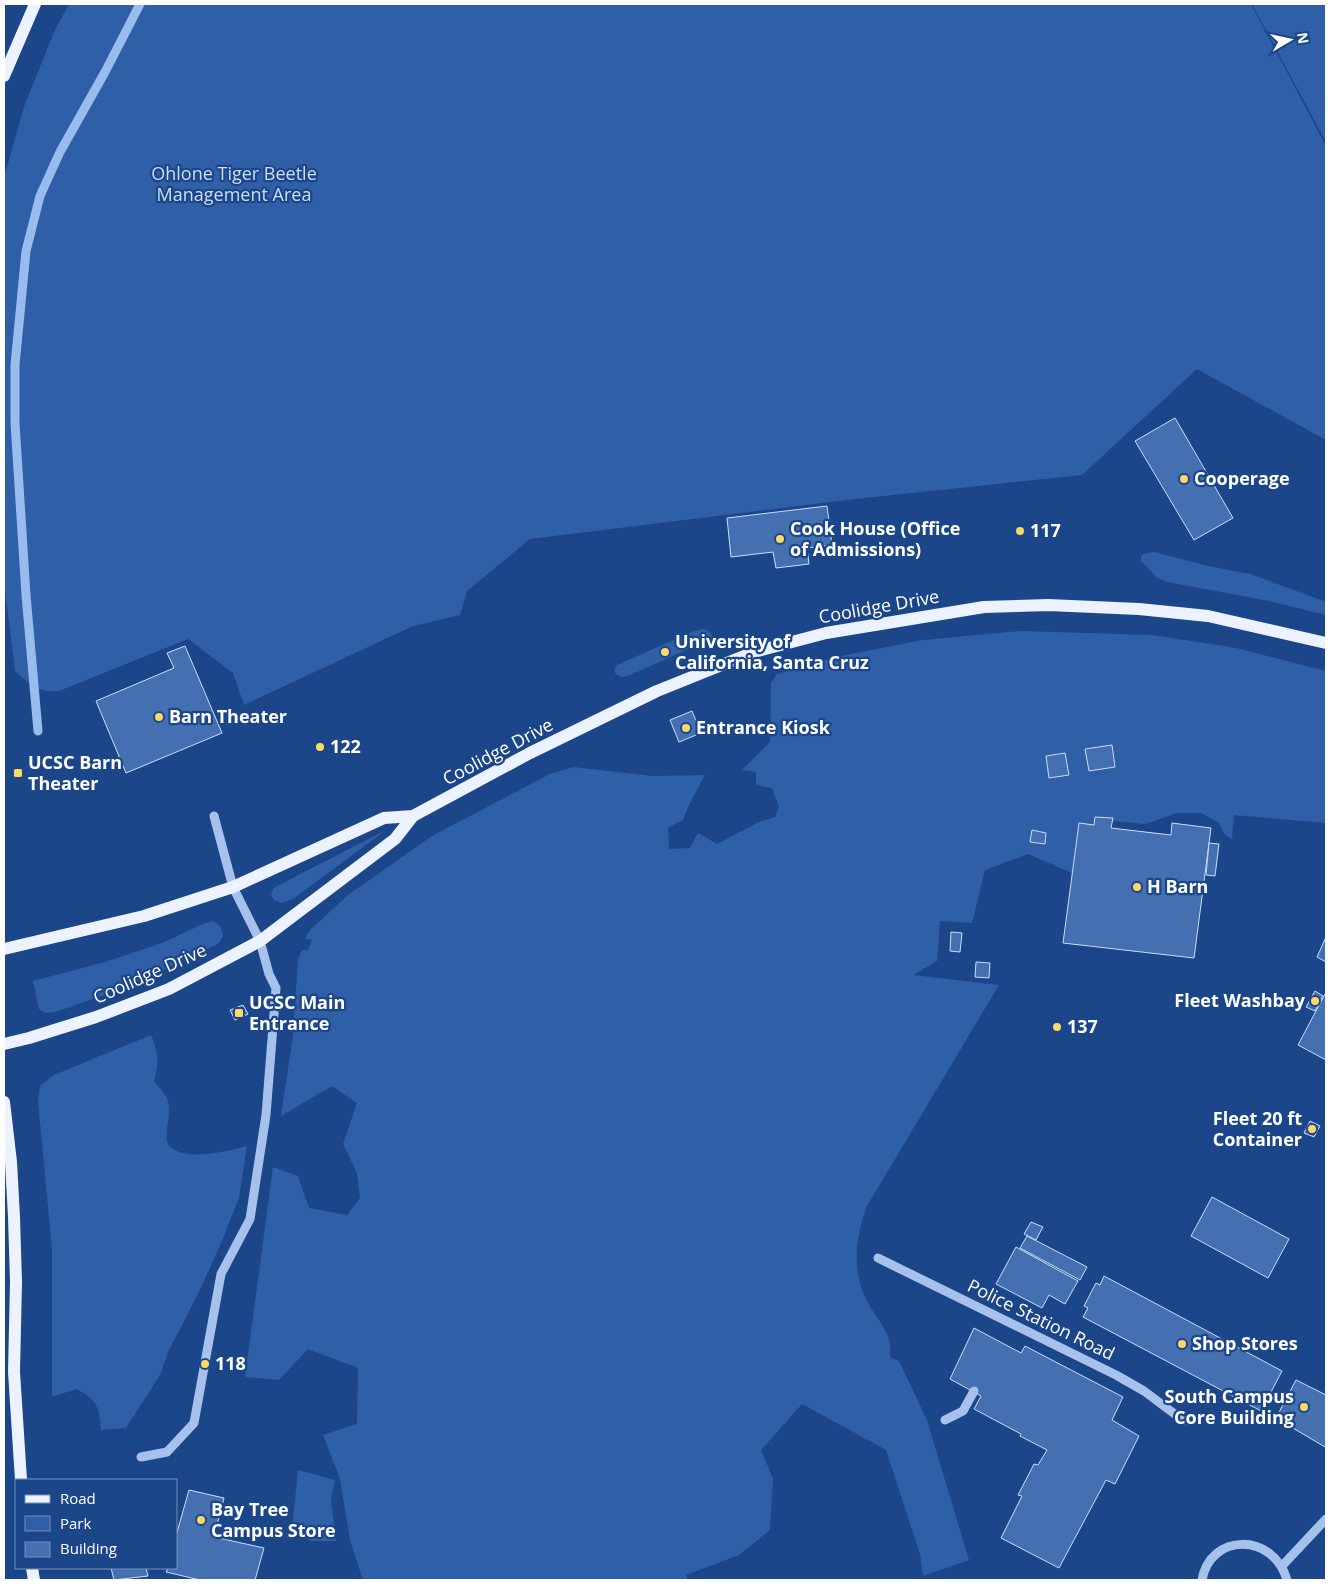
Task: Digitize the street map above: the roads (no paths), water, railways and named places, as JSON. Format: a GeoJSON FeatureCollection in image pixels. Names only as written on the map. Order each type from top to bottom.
{"type":"FeatureCollection","features":[{"type":"Feature","properties":{"kind":"main road"},"geometry":{"type":"LineString","coordinates":[[4,76],[35,4]]}},
{"type":"Feature","properties":{"kind":"main road","name":"Coolidge Drive"},"geometry":{"type":"LineString","coordinates":[[4,949],[144,916],[233,887],[384,818],[413,816],[530,753],[657,691],[754,652],[826,633],[984,607],[1048,605],[1139,609],[1208,616],[1326,643]]}},
{"type":"Feature","properties":{"kind":"main road","name":"Coolidge Drive"},"geometry":{"type":"LineString","coordinates":[[4,1044],[96,1017],[169,989],[260,941],[395,840],[413,816]]}},
{"type":"Feature","properties":{"kind":"main road"},"geometry":{"type":"LineString","coordinates":[[4,1102],[11,1162],[14,1217],[16,1282],[14,1372],[21,1479]]}},
{"type":"Feature","properties":{"kind":"street"},"geometry":{"type":"LineString","coordinates":[[141,1457],[167,1452],[194,1423],[221,1274],[250,1219],[266,1115],[276,988],[260,941],[233,887],[214,816]]}},
{"type":"Feature","properties":{"kind":"street","name":"Police Station Road"},"geometry":{"type":"LineString","coordinates":[[878,1258],[1116,1375],[1144,1391],[1184,1421]]}},
{"type":"Feature","properties":{"kind":"street"},"geometry":{"type":"LineString","coordinates":[[945,1420],[963,1411],[974,1392]]}},
{"type":"Feature","properties":{"kind":"street"},"geometry":{"type":"LineString","coordinates":[[1282,1566],[1326,1519]]}},
{"type":"Feature","properties":{"kind":"street"},"geometry":{"type":"LineString","coordinates":[[1202,1580],[1208,1564],[1218,1553],[1231,1546],[1246,1544],[1260,1547],[1273,1555],[1282,1566],[1287,1580]]}},
{"type":"Feature","properties":{"kind":"waterway"},"geometry":{"type":"LineString","coordinates":[[38,731],[26,595],[15,423],[15,365],[26,251],[40,196],[60,152],[105,72],[140,4]]}},
{"type":"Feature","properties":{"kind":"place","name":"Cooperage"},"geometry":{"type":"Point","coordinates":[1184,479]}},
{"type":"Feature","properties":{"kind":"place","name":"117"},"geometry":{"type":"Point","coordinates":[1020,531]}},
{"type":"Feature","properties":{"kind":"place","name":"Cook House (Office of Admissions)"},"geometry":{"type":"Point","coordinates":[780,539]}},
{"type":"Feature","properties":{"kind":"place","name":"University of California, Santa Cruz"},"geometry":{"type":"Point","coordinates":[665,652]}},
{"type":"Feature","properties":{"kind":"place","name":"Barn Theater"},"geometry":{"type":"Point","coordinates":[159,717]}},
{"type":"Feature","properties":{"kind":"place","name":"Entrance Kiosk"},"geometry":{"type":"Point","coordinates":[686,728]}},
{"type":"Feature","properties":{"kind":"place","name":"122"},"geometry":{"type":"Point","coordinates":[320,747]}},
{"type":"Feature","properties":{"kind":"place","name":"UCSC Barn Theater"},"geometry":{"type":"Point","coordinates":[18,773]}},
{"type":"Feature","properties":{"kind":"place","name":"H Barn"},"geometry":{"type":"Point","coordinates":[1137,887]}},
{"type":"Feature","properties":{"kind":"place","name":"Fleet Washbay"},"geometry":{"type":"Point","coordinates":[1315,1001]}},
{"type":"Feature","properties":{"kind":"place","name":"UCSC Main Entrance"},"geometry":{"type":"Point","coordinates":[239,1013]}},
{"type":"Feature","properties":{"kind":"place","name":"137"},"geometry":{"type":"Point","coordinates":[1057,1027]}},
{"type":"Feature","properties":{"kind":"place","name":"Fleet 20 ft Container"},"geometry":{"type":"Point","coordinates":[1312,1129]}},
{"type":"Feature","properties":{"kind":"place","name":"Shop Stores"},"geometry":{"type":"Point","coordinates":[1182,1344]}},
{"type":"Feature","properties":{"kind":"place","name":"118"},"geometry":{"type":"Point","coordinates":[205,1364]}},
{"type":"Feature","properties":{"kind":"place","name":"South Campus Core Building"},"geometry":{"type":"Point","coordinates":[1304,1407]}},
{"type":"Feature","properties":{"kind":"place","name":"Bay Tree Campus Store"},"geometry":{"type":"Point","coordinates":[201,1520]}},
{"type":"Feature","properties":{"kind":"park label","name":"Ohlone Tiger Beetle Management Area"},"geometry":{"type":"Point","coordinates":[234,184]}}]}
